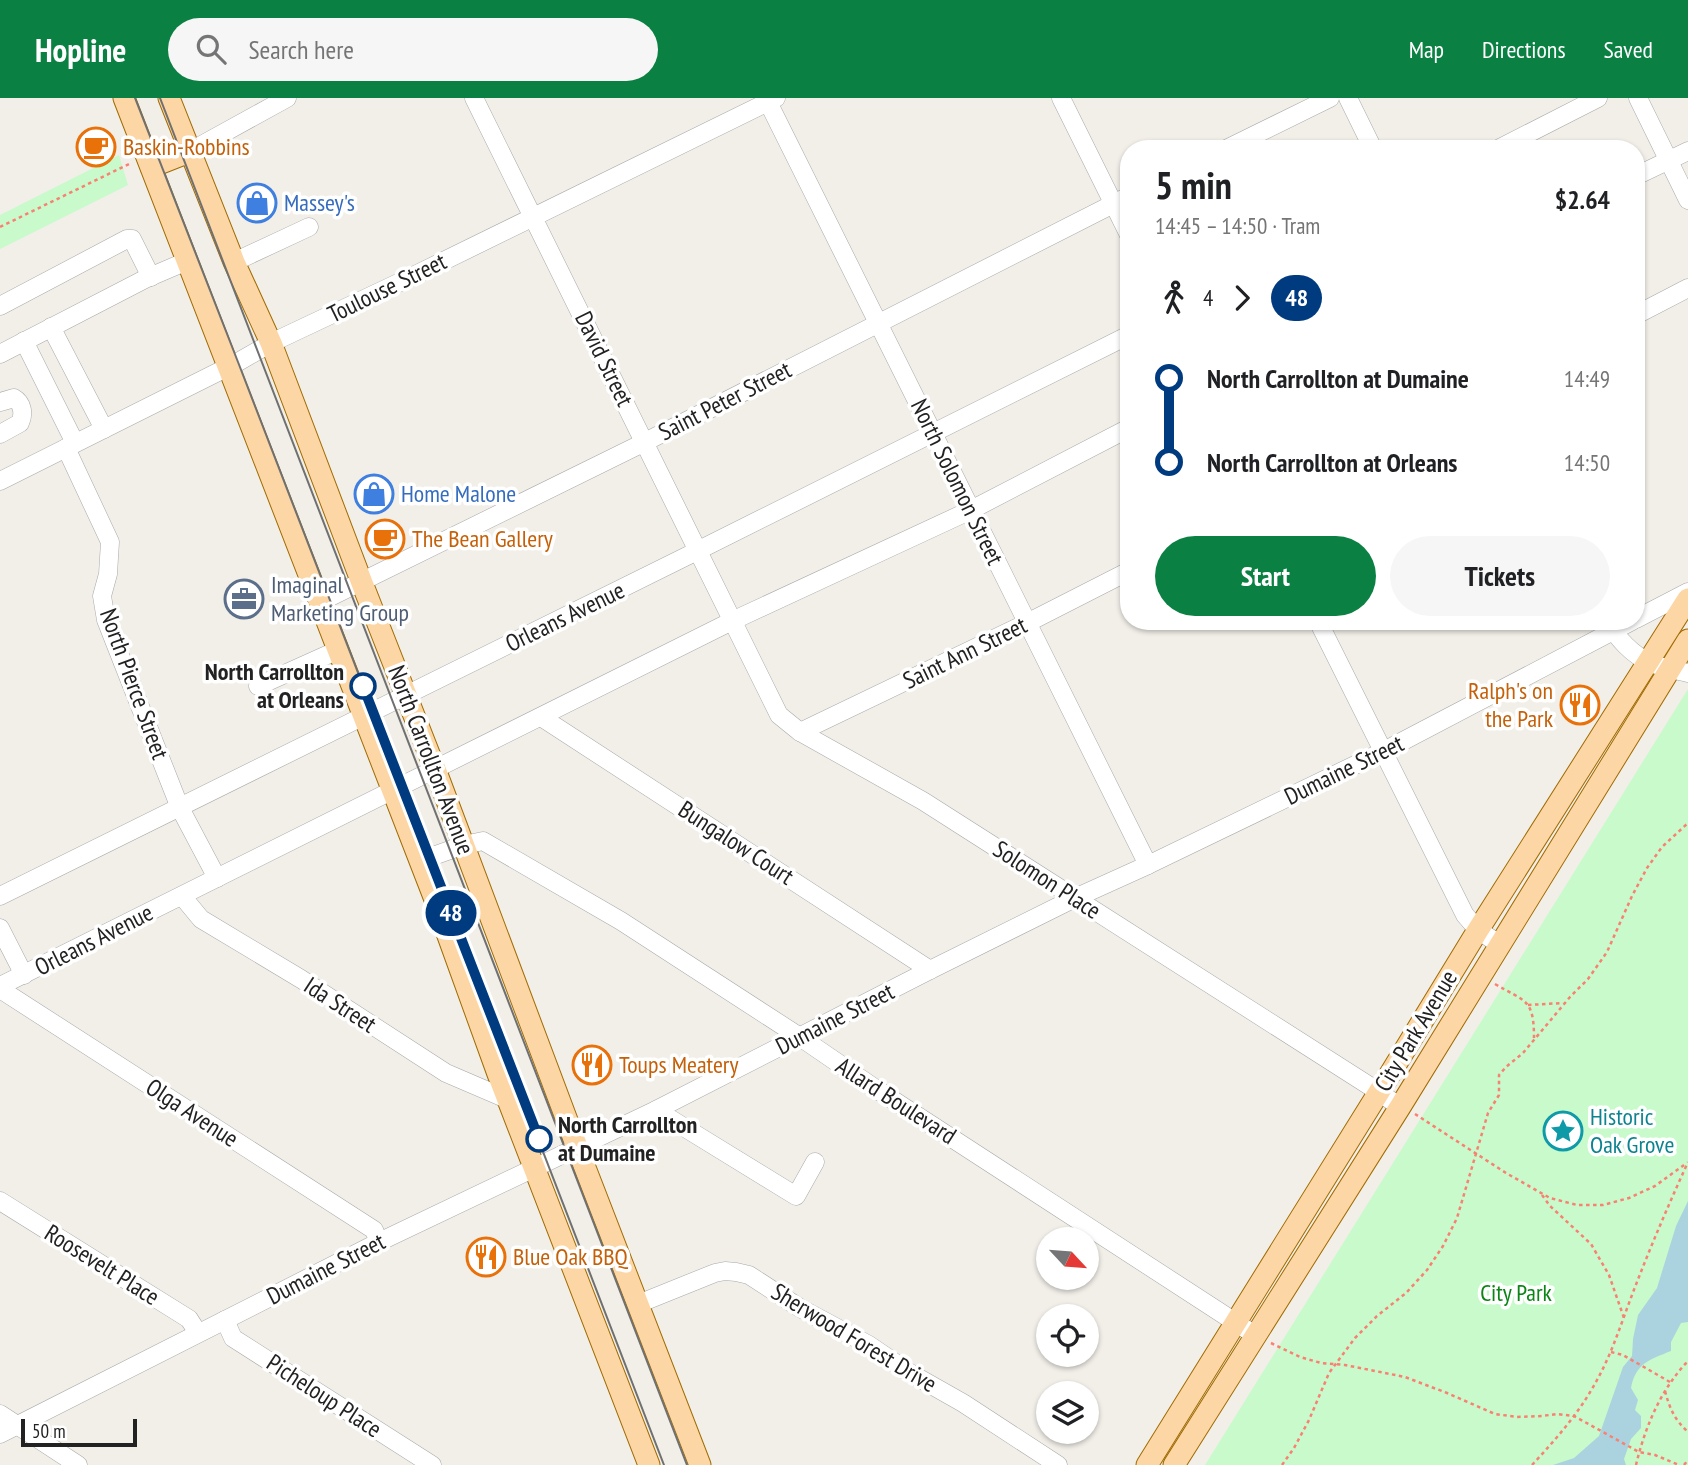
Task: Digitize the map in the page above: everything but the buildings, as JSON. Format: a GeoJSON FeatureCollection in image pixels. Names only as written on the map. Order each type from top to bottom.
{"type":"FeatureCollection","features":[{"type":"Feature","properties":{"kind":"main road","name":"North Carrollton Avenue"},"geometry":{"type":"LineString","coordinates":[[124,98],[143,163],[187,261],[320,602],[649,1465]]}},
{"type":"Feature","properties":{"kind":"main road","name":"North Carrollton Avenue"},"geometry":{"type":"LineString","coordinates":[[169,98],[234,262],[271,343],[700,1465]]}},
{"type":"Feature","properties":{"kind":"main road"},"geometry":{"type":"LineString","coordinates":[[143,163],[189,152]]}},
{"type":"Feature","properties":{"kind":"main road","name":"City Park Avenue"},"geometry":{"type":"LineString","coordinates":[[1147,1465],[1478,930],[1688,599]]}},
{"type":"Feature","properties":{"kind":"main road","name":"City Park Avenue"},"geometry":{"type":"LineString","coordinates":[[1174,1465],[1400,1107],[1499,944],[1679,671],[1688,640]]}},
{"type":"Feature","properties":{"kind":"street"},"geometry":{"type":"LineString","coordinates":[[189,152],[287,98]]}},
{"type":"Feature","properties":{"kind":"street","name":"David Street"},"geometry":{"type":"LineString","coordinates":[[474,98],[732,621]]}},
{"type":"Feature","properties":{"kind":"street"},"geometry":{"type":"LineString","coordinates":[[1061,98],[1120,198]]}},
{"type":"Feature","properties":{"kind":"street"},"geometry":{"type":"LineString","coordinates":[[1244,140],[1330,98]]}},
{"type":"Feature","properties":{"kind":"street"},"geometry":{"type":"LineString","coordinates":[[1348,98],[1369,140]]}},
{"type":"Feature","properties":{"kind":"street"},"geometry":{"type":"LineString","coordinates":[[1516,140],[1598,98]]}},
{"type":"Feature","properties":{"kind":"street"},"geometry":{"type":"LineString","coordinates":[[1638,98],[1688,200]]}},
{"type":"Feature","properties":{"kind":"street","name":"Toulouse Street"},"geometry":{"type":"LineString","coordinates":[[0,481],[258,352],[271,343],[770,99]]}},
{"type":"Feature","properties":{"kind":"street","name":"North Solomon Street"},"geometry":{"type":"LineString","coordinates":[[770,99],[1148,865]]}},
{"type":"Feature","properties":{"kind":"street"},"geometry":{"type":"LineString","coordinates":[[1645,172],[1688,150]]}},
{"type":"Feature","properties":{"kind":"street","name":"Saint Peter Street"},"geometry":{"type":"LineString","coordinates":[[320,602],[645,442],[1120,201]]}},
{"type":"Feature","properties":{"kind":"street"},"geometry":{"type":"LineString","coordinates":[[234,262],[309,227]]}},
{"type":"Feature","properties":{"kind":"street"},"geometry":{"type":"LineString","coordinates":[[0,306],[127,239],[132,239],[151,277]]}},
{"type":"Feature","properties":{"kind":"street"},"geometry":{"type":"LineString","coordinates":[[0,354],[187,261]]}},
{"type":"Feature","properties":{"kind":"street"},"geometry":{"type":"LineString","coordinates":[[1645,310],[1688,288]]}},
{"type":"Feature","properties":{"kind":"street"},"geometry":{"type":"LineString","coordinates":[[51,327],[104,429]]}},
{"type":"Feature","properties":{"kind":"street","name":"Orleans Avenue"},"geometry":{"type":"LineString","coordinates":[[0,896],[1120,339]]}},
{"type":"Feature","properties":{"kind":"street","name":"North Pierce Street"},"geometry":{"type":"LineString","coordinates":[[24,341],[71,445],[110,542],[108,574],[102,596],[106,620],[180,808],[217,878]]}},
{"type":"Feature","properties":{"kind":"street"},"geometry":{"type":"LineString","coordinates":[[0,402],[14,398],[18,400],[23,413],[20,423],[0,434]]}},
{"type":"Feature","properties":{"kind":"street","name":"Orleans Avenue"},"geometry":{"type":"LineString","coordinates":[[0,988],[732,621],[971,510],[1120,433]]}},
{"type":"Feature","properties":{"kind":"street","name":"Saint Ann Street"},"geometry":{"type":"LineString","coordinates":[[800,732],[1120,576]]}},
{"type":"Feature","properties":{"kind":"street","name":"Dumaine Street"},"geometry":{"type":"LineString","coordinates":[[1645,614],[1688,592]]}},
{"type":"Feature","properties":{"kind":"street","name":"Solomon Place"},"geometry":{"type":"LineString","coordinates":[[732,621],[779,715],[800,732],[923,801],[1400,1107]]}},
{"type":"Feature","properties":{"kind":"street"},"geometry":{"type":"LineString","coordinates":[[1323,630],[1465,915],[1478,930],[1499,944]]}},
{"type":"Feature","properties":{"kind":"street","name":"Dumaine Street"},"geometry":{"type":"LineString","coordinates":[[0,1434],[379,1242],[656,1110],[1075,898],[1384,751],[1604,630]]}},
{"type":"Feature","properties":{"kind":"street"},"geometry":{"type":"LineString","coordinates":[[1614,630],[1630,649],[1648,662],[1679,671]]}},
{"type":"Feature","properties":{"kind":"street"},"geometry":{"type":"LineString","coordinates":[[258,686],[338,650]]}},
{"type":"Feature","properties":{"kind":"street","name":"Bungalow Court"},"geometry":{"type":"LineString","coordinates":[[541,716],[930,970]]}},
{"type":"Feature","properties":{"kind":"street","name":"Allard Boulevard"},"geometry":{"type":"LineString","coordinates":[[419,860],[482,841],[621,921],[1255,1335]]}},
{"type":"Feature","properties":{"kind":"street","name":"Ida Street"},"geometry":{"type":"LineString","coordinates":[[182,896],[201,919],[301,979],[446,1073],[509,1100]]}},
{"type":"Feature","properties":{"kind":"street"},"geometry":{"type":"LineString","coordinates":[[0,928],[24,975]]}},
{"type":"Feature","properties":{"kind":"street","name":"Olga Avenue"},"geometry":{"type":"LineString","coordinates":[[0,988],[374,1230],[379,1242]]}},
{"type":"Feature","properties":{"kind":"street"},"geometry":{"type":"LineString","coordinates":[[656,1110],[796,1196],[815,1162]]}},
{"type":"Feature","properties":{"kind":"street","name":"Roosevelt Place"},"geometry":{"type":"LineString","coordinates":[[0,1201],[189,1319],[198,1334]]}},
{"type":"Feature","properties":{"kind":"street","name":"Sherwood Forest Drive"},"geometry":{"type":"LineString","coordinates":[[638,1304],[715,1273],[725,1271],[749,1275],[800,1308],[869,1345],[1058,1465]]}},
{"type":"Feature","properties":{"kind":"street","name":"Picheloup Place"},"geometry":{"type":"LineString","coordinates":[[225,1320],[233,1338],[432,1465]]}},
{"type":"Feature","properties":{"kind":"street"},"geometry":{"type":"LineString","coordinates":[[0,1414],[78,1465]]}},
{"type":"Feature","properties":{"kind":"path"},"geometry":{"type":"LineString","coordinates":[[0,227],[143,163]]}},
{"type":"Feature","properties":{"kind":"path"},"geometry":{"type":"LineString","coordinates":[[1282,1465],[1309,1420],[1329,1373],[1355,1338],[1406,1293],[1427,1270],[1443,1246],[1457,1218],[1488,1113],[1499,1095],[1499,1075],[1515,1062],[1588,979],[1607,952],[1647,868],[1662,846],[1688,824]]}},
{"type":"Feature","properties":{"kind":"path"},"geometry":{"type":"LineString","coordinates":[[1480,976],[1528,1005],[1534,1019],[1534,1041]]}},
{"type":"Feature","properties":{"kind":"path"},"geometry":{"type":"LineString","coordinates":[[1528,1005],[1565,1003]]}},
{"type":"Feature","properties":{"kind":"path"},"geometry":{"type":"LineString","coordinates":[[1400,1107],[1419,1116],[1539,1192],[1550,1198],[1577,1205],[1602,1205],[1629,1198],[1647,1190],[1688,1163]]}},
{"type":"Feature","properties":{"kind":"path"},"geometry":{"type":"LineString","coordinates":[[1532,1465],[1568,1426],[1596,1382],[1611,1352],[1665,1212],[1688,1163]]}},
{"type":"Feature","properties":{"kind":"path"},"geometry":{"type":"LineString","coordinates":[[1539,1192],[1550,1206],[1591,1244],[1609,1275],[1624,1318]]}},
{"type":"Feature","properties":{"kind":"path"},"geometry":{"type":"LineString","coordinates":[[1255,1335],[1300,1357],[1321,1363],[1405,1377],[1495,1414],[1517,1417],[1557,1414],[1574,1416],[1639,1452],[1679,1465]]}},
{"type":"Feature","properties":{"kind":"path"},"geometry":{"type":"LineString","coordinates":[[1611,1352],[1628,1358],[1671,1382]]}},
{"type":"Feature","properties":{"kind":"path"},"geometry":{"type":"LineString","coordinates":[[1636,1465],[1657,1403],[1688,1361]]}},
{"type":"Feature","properties":{"kind":"path"},"geometry":{"type":"LineString","coordinates":[[1665,1391],[1670,1409],[1688,1432]]}},
{"type":"Feature","properties":{"kind":"path"},"geometry":{"type":"LineString","coordinates":[[1684,1465],[1688,1460]]}},
{"type":"Feature","properties":{"kind":"green space"},"geometry":{"type":"Polygon","coordinates":[[[119,155],[128,185],[0,249],[0,215],[119,155]]]}},
{"type":"Feature","properties":{"kind":"green space","name":"City Park"},"geometry":{"type":"Polygon","coordinates":[[[1688,689],[1688,1465],[1205,1465],[1688,689]]]}},
{"type":"Feature","properties":{"kind":"water"},"geometry":{"type":"Polygon","coordinates":[[[1688,1201],[1688,1322],[1681,1323],[1671,1342],[1671,1351],[1656,1357],[1636,1373],[1631,1388],[1638,1400],[1635,1410],[1641,1416],[1641,1428],[1631,1439],[1624,1459],[1626,1465],[1553,1465],[1574,1458],[1599,1436],[1623,1367],[1632,1356],[1638,1315],[1657,1288],[1676,1226],[1688,1201]]]}},
{"type":"Feature","properties":{"kind":"tram line"},"geometry":{"type":"LineString","coordinates":[[135,98],[664,1465]]}},
{"type":"Feature","properties":{"kind":"tram line"},"geometry":{"type":"LineString","coordinates":[[160,98],[687,1465]]}},
{"type":"Feature","properties":{"kind":"tram line","name":"48"},"geometry":{"type":"LineString","coordinates":[[363,686],[539,1139]]}},
{"type":"Feature","properties":{"kind":"place","name":"Baskin-Robbins"},"geometry":{"type":"Point","coordinates":[96,147]}},
{"type":"Feature","properties":{"kind":"place","name":"Massey's"},"geometry":{"type":"Point","coordinates":[257,203]}},
{"type":"Feature","properties":{"kind":"place","name":"Home Malone"},"geometry":{"type":"Point","coordinates":[374,494]}},
{"type":"Feature","properties":{"kind":"place","name":"The Bean Gallery"},"geometry":{"type":"Point","coordinates":[385,539]}},
{"type":"Feature","properties":{"kind":"place","name":"Imaginal Marketing Group"},"geometry":{"type":"Point","coordinates":[244,599]}},
{"type":"Feature","properties":{"kind":"place","name":"North Carrollton at Orleans"},"geometry":{"type":"Point","coordinates":[363,686]}},
{"type":"Feature","properties":{"kind":"place","name":"Ralph's on the Park"},"geometry":{"type":"Point","coordinates":[1580,705]}},
{"type":"Feature","properties":{"kind":"place","name":"Toups Meatery"},"geometry":{"type":"Point","coordinates":[592,1065]}},
{"type":"Feature","properties":{"kind":"place","name":"Historic Oak Grove"},"geometry":{"type":"Point","coordinates":[1563,1131]}},
{"type":"Feature","properties":{"kind":"place","name":"North Carrollton at Dumaine"},"geometry":{"type":"Point","coordinates":[539,1139]}},
{"type":"Feature","properties":{"kind":"place","name":"Blue Oak BBQ"},"geometry":{"type":"Point","coordinates":[486,1257]}}]}
